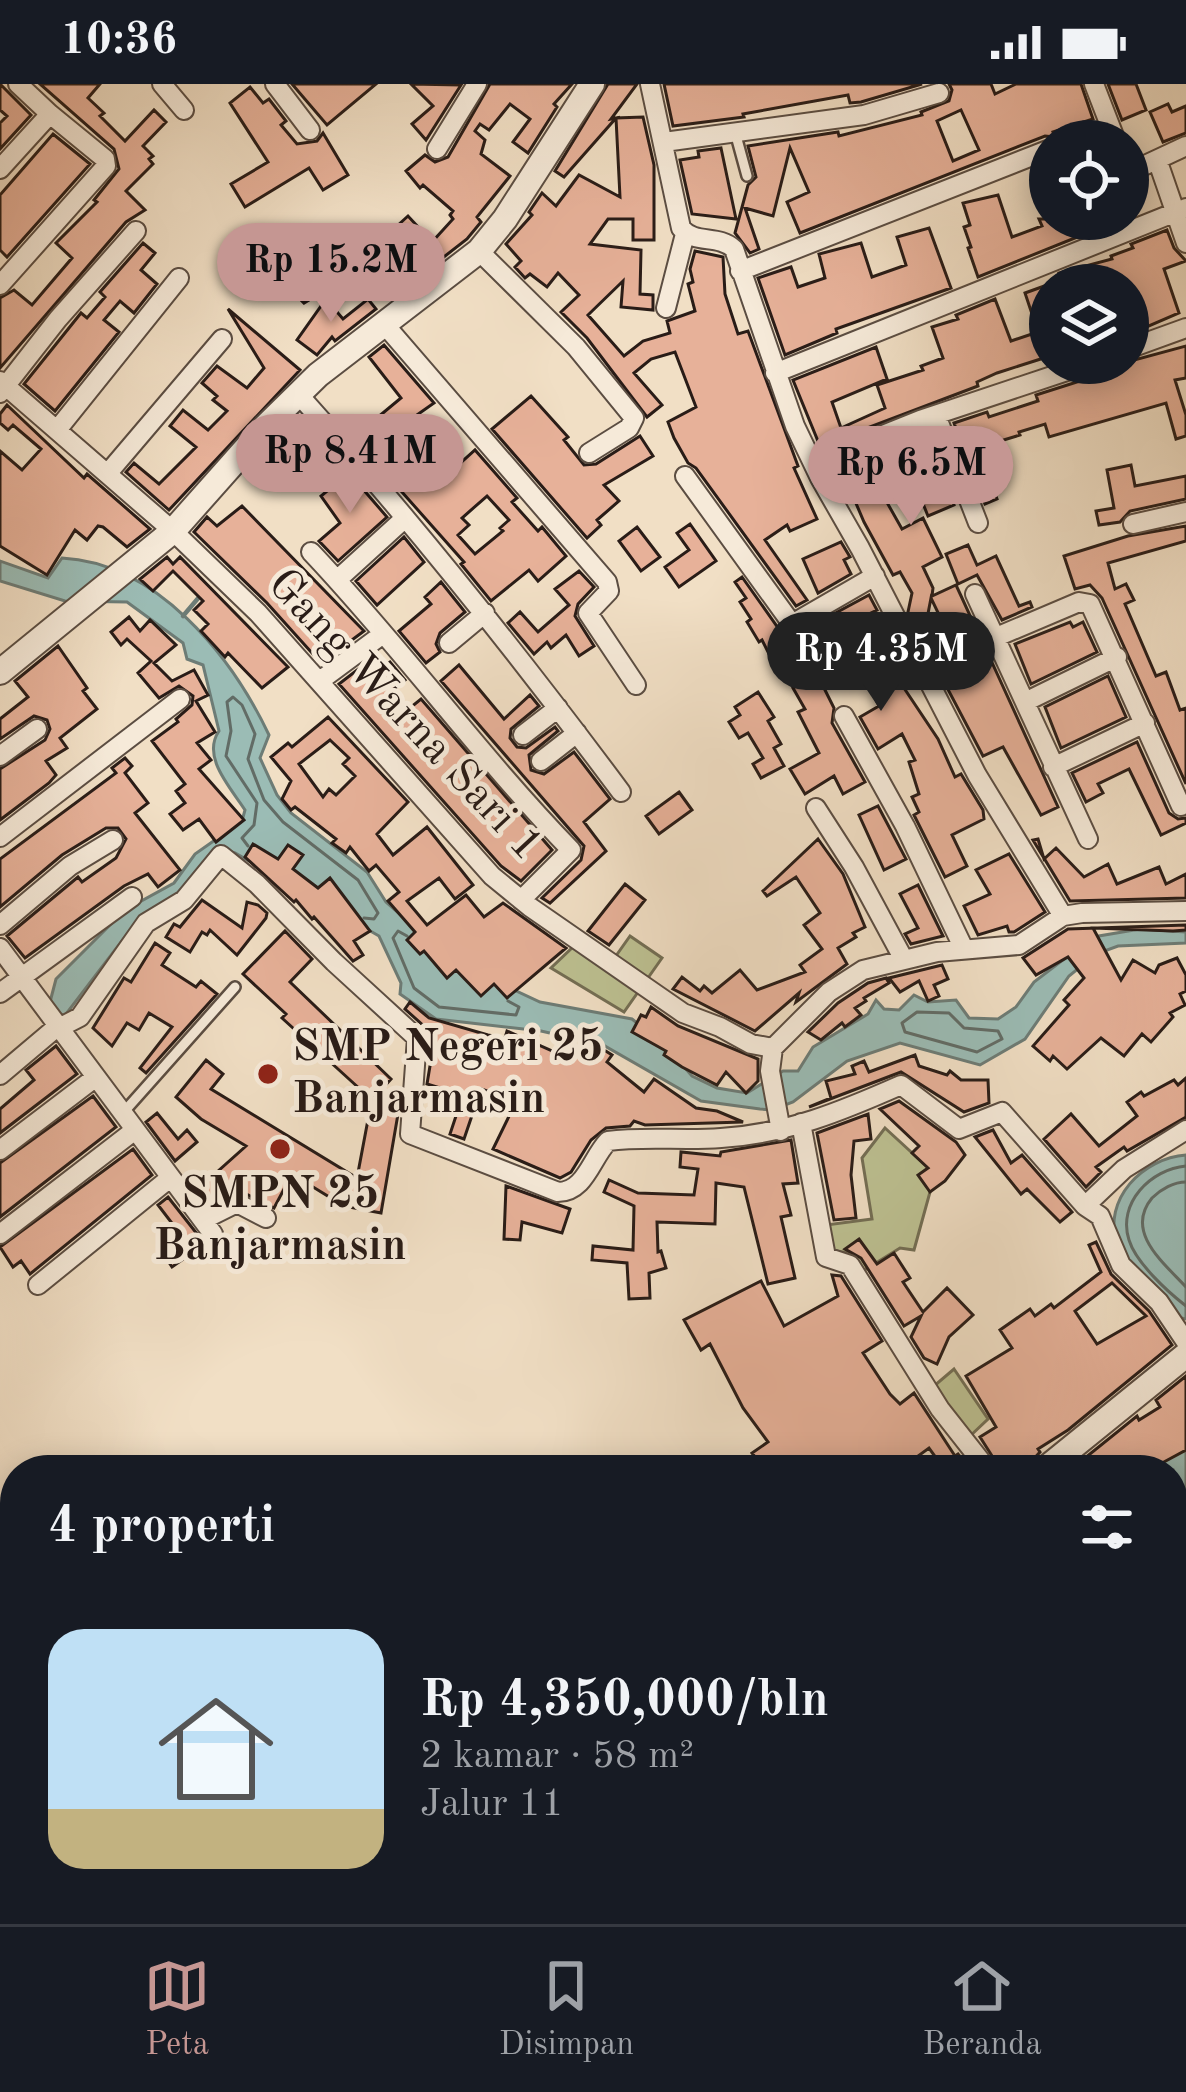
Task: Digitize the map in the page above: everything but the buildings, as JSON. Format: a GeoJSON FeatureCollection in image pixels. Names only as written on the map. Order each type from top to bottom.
{"type":"FeatureCollection","features":[{"type":"Feature","properties":{"kind":"street"},"geometry":{"type":"LineString","coordinates":[[0,284],[106,166],[106,159],[18,84]]}},
{"type":"Feature","properties":{"kind":"street"},"geometry":{"type":"LineString","coordinates":[[163,84],[184,110]]}},
{"type":"Feature","properties":{"kind":"street"},"geometry":{"type":"LineString","coordinates":[[275,84],[310,130]]}},
{"type":"Feature","properties":{"kind":"street"},"geometry":{"type":"LineString","coordinates":[[437,148],[477,84]]}},
{"type":"Feature","properties":{"kind":"street"},"geometry":{"type":"LineString","coordinates":[[0,672],[173,531],[298,394],[479,251],[505,219],[592,84]]}},
{"type":"Feature","properties":{"kind":"street"},"geometry":{"type":"LineString","coordinates":[[650,84],[678,220],[685,234],[666,308]]}},
{"type":"Feature","properties":{"kind":"street"},"geometry":{"type":"LineString","coordinates":[[1094,84],[1108,120]]}},
{"type":"Feature","properties":{"kind":"street"},"geometry":{"type":"LineString","coordinates":[[664,142],[870,114],[939,93]]}},
{"type":"Feature","properties":{"kind":"street"},"geometry":{"type":"LineString","coordinates":[[0,169],[50,115]]}},
{"type":"Feature","properties":{"kind":"street"},"geometry":{"type":"LineString","coordinates":[[1149,164],[1186,146]]}},
{"type":"Feature","properties":{"kind":"street"},"geometry":{"type":"LineString","coordinates":[[740,271],[1029,157]]}},
{"type":"Feature","properties":{"kind":"street"},"geometry":{"type":"LineString","coordinates":[[1157,162],[1181,210],[1186,243]]}},
{"type":"Feature","properties":{"kind":"street"},"geometry":{"type":"LineString","coordinates":[[776,373],[1181,210]]}},
{"type":"Feature","properties":{"kind":"street"},"geometry":{"type":"LineString","coordinates":[[2,387],[136,231]]}},
{"type":"Feature","properties":{"kind":"street"},"geometry":{"type":"LineString","coordinates":[[685,234],[734,249],[813,463],[976,775],[1063,916]]}},
{"type":"Feature","properties":{"kind":"street"},"geometry":{"type":"LineString","coordinates":[[479,251],[577,347],[634,418],[628,428],[589,453]]}},
{"type":"Feature","properties":{"kind":"street"},"geometry":{"type":"LineString","coordinates":[[57,430],[179,278]]}},
{"type":"Feature","properties":{"kind":"street"},"geometry":{"type":"LineString","coordinates":[[385,325],[603,577],[607,594],[588,613],[636,686]]}},
{"type":"Feature","properties":{"kind":"street"},"geometry":{"type":"LineString","coordinates":[[1149,342],[1186,328]]}},
{"type":"Feature","properties":{"kind":"street"},"geometry":{"type":"LineString","coordinates":[[108,473],[222,339]]}},
{"type":"Feature","properties":{"kind":"street"},"geometry":{"type":"LineString","coordinates":[[813,463],[1029,384]]}},
{"type":"Feature","properties":{"kind":"street","name":"Gang Warna Sari 1"},"geometry":{"type":"LineString","coordinates":[[2,387],[108,473],[219,575],[321,680],[492,876],[683,1013],[772,1048]]}},
{"type":"Feature","properties":{"kind":"street"},"geometry":{"type":"LineString","coordinates":[[298,394],[439,554],[621,792]]}},
{"type":"Feature","properties":{"kind":"street"},"geometry":{"type":"LineString","coordinates":[[936,415],[978,523]]}},
{"type":"Feature","properties":{"kind":"street"},"geometry":{"type":"LineString","coordinates":[[360,463],[388,440]]}},
{"type":"Feature","properties":{"kind":"street"},"geometry":{"type":"LineString","coordinates":[[685,476],[792,624],[875,576]]}},
{"type":"Feature","properties":{"kind":"street"},"geometry":{"type":"LineString","coordinates":[[1133,524],[1186,512]]}},
{"type":"Feature","properties":{"kind":"street"},"geometry":{"type":"LineString","coordinates":[[337,580],[404,519]]}},
{"type":"Feature","properties":{"kind":"street"},"geometry":{"type":"LineString","coordinates":[[311,552],[443,702],[510,787],[571,850],[521,900]]}},
{"type":"Feature","properties":{"kind":"street"},"geometry":{"type":"LineString","coordinates":[[975,594],[1088,839]]}},
{"type":"Feature","properties":{"kind":"street"},"geometry":{"type":"LineString","coordinates":[[925,674],[997,637],[1084,603],[1094,608],[1181,806]]}},
{"type":"Feature","properties":{"kind":"street"},"geometry":{"type":"LineString","coordinates":[[449,643],[485,614]]}},
{"type":"Feature","properties":{"kind":"street"},"geometry":{"type":"LineString","coordinates":[[321,680],[383,634]]}},
{"type":"Feature","properties":{"kind":"street"},"geometry":{"type":"LineString","coordinates":[[1024,702],[1117,658]]}},
{"type":"Feature","properties":{"kind":"street"},"geometry":{"type":"LineString","coordinates":[[0,837],[180,699]]}},
{"type":"Feature","properties":{"kind":"street"},"geometry":{"type":"LineString","coordinates":[[523,735],[558,708]]}},
{"type":"Feature","properties":{"kind":"street"},"geometry":{"type":"LineString","coordinates":[[844,716],[905,826],[964,949]]}},
{"type":"Feature","properties":{"kind":"street"},"geometry":{"type":"LineString","coordinates":[[1053,766],[1145,723]]}},
{"type":"Feature","properties":{"kind":"street"},"geometry":{"type":"LineString","coordinates":[[0,756],[37,729]]}},
{"type":"Feature","properties":{"kind":"street"},"geometry":{"type":"LineString","coordinates":[[541,761],[577,733]]}},
{"type":"Feature","properties":{"kind":"street"},"geometry":{"type":"LineString","coordinates":[[817,808],[903,958]]}},
{"type":"Feature","properties":{"kind":"street"},"geometry":{"type":"LineString","coordinates":[[0,925],[70,866],[113,840]]}},
{"type":"Feature","properties":{"kind":"street"},"geometry":{"type":"LineString","coordinates":[[0,1075],[80,1017],[146,923],[184,900],[221,855],[417,1038],[408,1125],[415,1138],[564,1192],[582,1183],[595,1155],[608,1141],[705,1139],[780,1129],[826,1118],[901,1084],[956,1128],[1000,1112],[1100,1216],[1121,1265],[1159,1302],[1186,1342]]}},
{"type":"Feature","properties":{"kind":"street"},"geometry":{"type":"LineString","coordinates":[[0,993],[132,897]]}},
{"type":"Feature","properties":{"kind":"street"},"geometry":{"type":"LineString","coordinates":[[780,1129],[770,1071],[772,1048],[844,980],[903,958],[1019,944],[1063,916],[1186,911]]}},
{"type":"Feature","properties":{"kind":"street"},"geometry":{"type":"LineString","coordinates":[[0,948],[208,1227],[236,1203],[266,1218]]}},
{"type":"Feature","properties":{"kind":"street"},"geometry":{"type":"LineString","coordinates":[[0,1150],[95,1077]]}},
{"type":"Feature","properties":{"kind":"street"},"geometry":{"type":"LineString","coordinates":[[0,1234],[128,1122]]}},
{"type":"Feature","properties":{"kind":"street"},"geometry":{"type":"LineString","coordinates":[[801,1123],[826,1256],[850,1265],[940,1409],[976,1455]]}},
{"type":"Feature","properties":{"kind":"street"},"geometry":{"type":"LineString","coordinates":[[1085,1205],[1124,1168],[1186,1130]]}},
{"type":"Feature","properties":{"kind":"street"},"geometry":{"type":"LineString","coordinates":[[38,1286],[170,1178]]}},
{"type":"Feature","properties":{"kind":"street"},"geometry":{"type":"LineString","coordinates":[[1063,1455],[1186,1355]]}},
{"type":"Feature","properties":{"kind":"lane"},"geometry":{"type":"LineString","coordinates":[[735,132],[747,176]]}},
{"type":"Feature","properties":{"kind":"lane"},"geometry":{"type":"LineString","coordinates":[[128,1122],[235,987]]}},
{"type":"Feature","properties":{"kind":"green space"},"geometry":{"type":"Polygon","coordinates":[[[630,936],[662,958],[624,1012],[551,968],[573,947],[606,970],[630,936]]]}},
{"type":"Feature","properties":{"kind":"green space"},"geometry":{"type":"Polygon","coordinates":[[[885,1128],[935,1174],[914,1250],[900,1248],[863,1271],[850,1252],[831,1252],[826,1225],[872,1219],[862,1158],[885,1128]]]}},
{"type":"Feature","properties":{"kind":"green space"},"geometry":{"type":"Polygon","coordinates":[[[954,1369],[988,1419],[968,1438],[934,1386],[954,1369]]]}},
{"type":"Feature","properties":{"kind":"water"},"geometry":{"type":"Polygon","coordinates":[[[62,558],[97,564],[129,577],[187,618],[234,674],[269,735],[260,758],[277,795],[291,813],[367,872],[386,902],[419,931],[499,983],[540,1002],[632,1019],[667,1047],[692,1076],[717,1088],[747,1093],[783,1071],[798,1071],[813,1047],[868,1014],[876,1000],[884,1009],[899,1010],[914,995],[928,1002],[956,1000],[969,1018],[998,1019],[1016,1007],[1034,982],[1093,937],[1140,929],[1186,932],[1186,943],[1118,946],[1096,954],[1069,976],[1025,1039],[980,1065],[900,1043],[847,1061],[793,1102],[760,1109],[701,1101],[603,1045],[541,1031],[436,1019],[400,994],[401,983],[379,936],[223,850],[176,899],[138,920],[63,1018],[50,1002],[56,979],[125,910],[174,883],[195,854],[242,821],[245,810],[216,762],[213,751],[219,731],[203,665],[187,659],[183,643],[127,602],[65,601],[0,581],[0,561],[48,578],[62,558]]]}},
{"type":"Feature","properties":{"kind":"water"},"geometry":{"type":"Polygon","coordinates":[[[1186,1155],[1186,1319],[1177,1317],[1135,1274],[1121,1255],[1114,1228],[1115,1212],[1130,1184],[1155,1164],[1186,1155]]]}},
{"type":"Feature","properties":{"kind":"water"},"geometry":{"type":"Polygon","coordinates":[[[1186,1407],[1186,1455],[1108,1455],[1186,1407]]]}},
{"type":"Feature","properties":{"kind":"waterway"},"geometry":{"type":"LineString","coordinates":[[183,616],[200,596]]}},
{"type":"Feature","properties":{"kind":"place","name":"SMP Negeri 25 Banjarmasin"},"geometry":{"type":"Point","coordinates":[268,1074]}},
{"type":"Feature","properties":{"kind":"place","name":"SMPN 25 Banjarmasin"},"geometry":{"type":"Point","coordinates":[280,1149]}}]}
